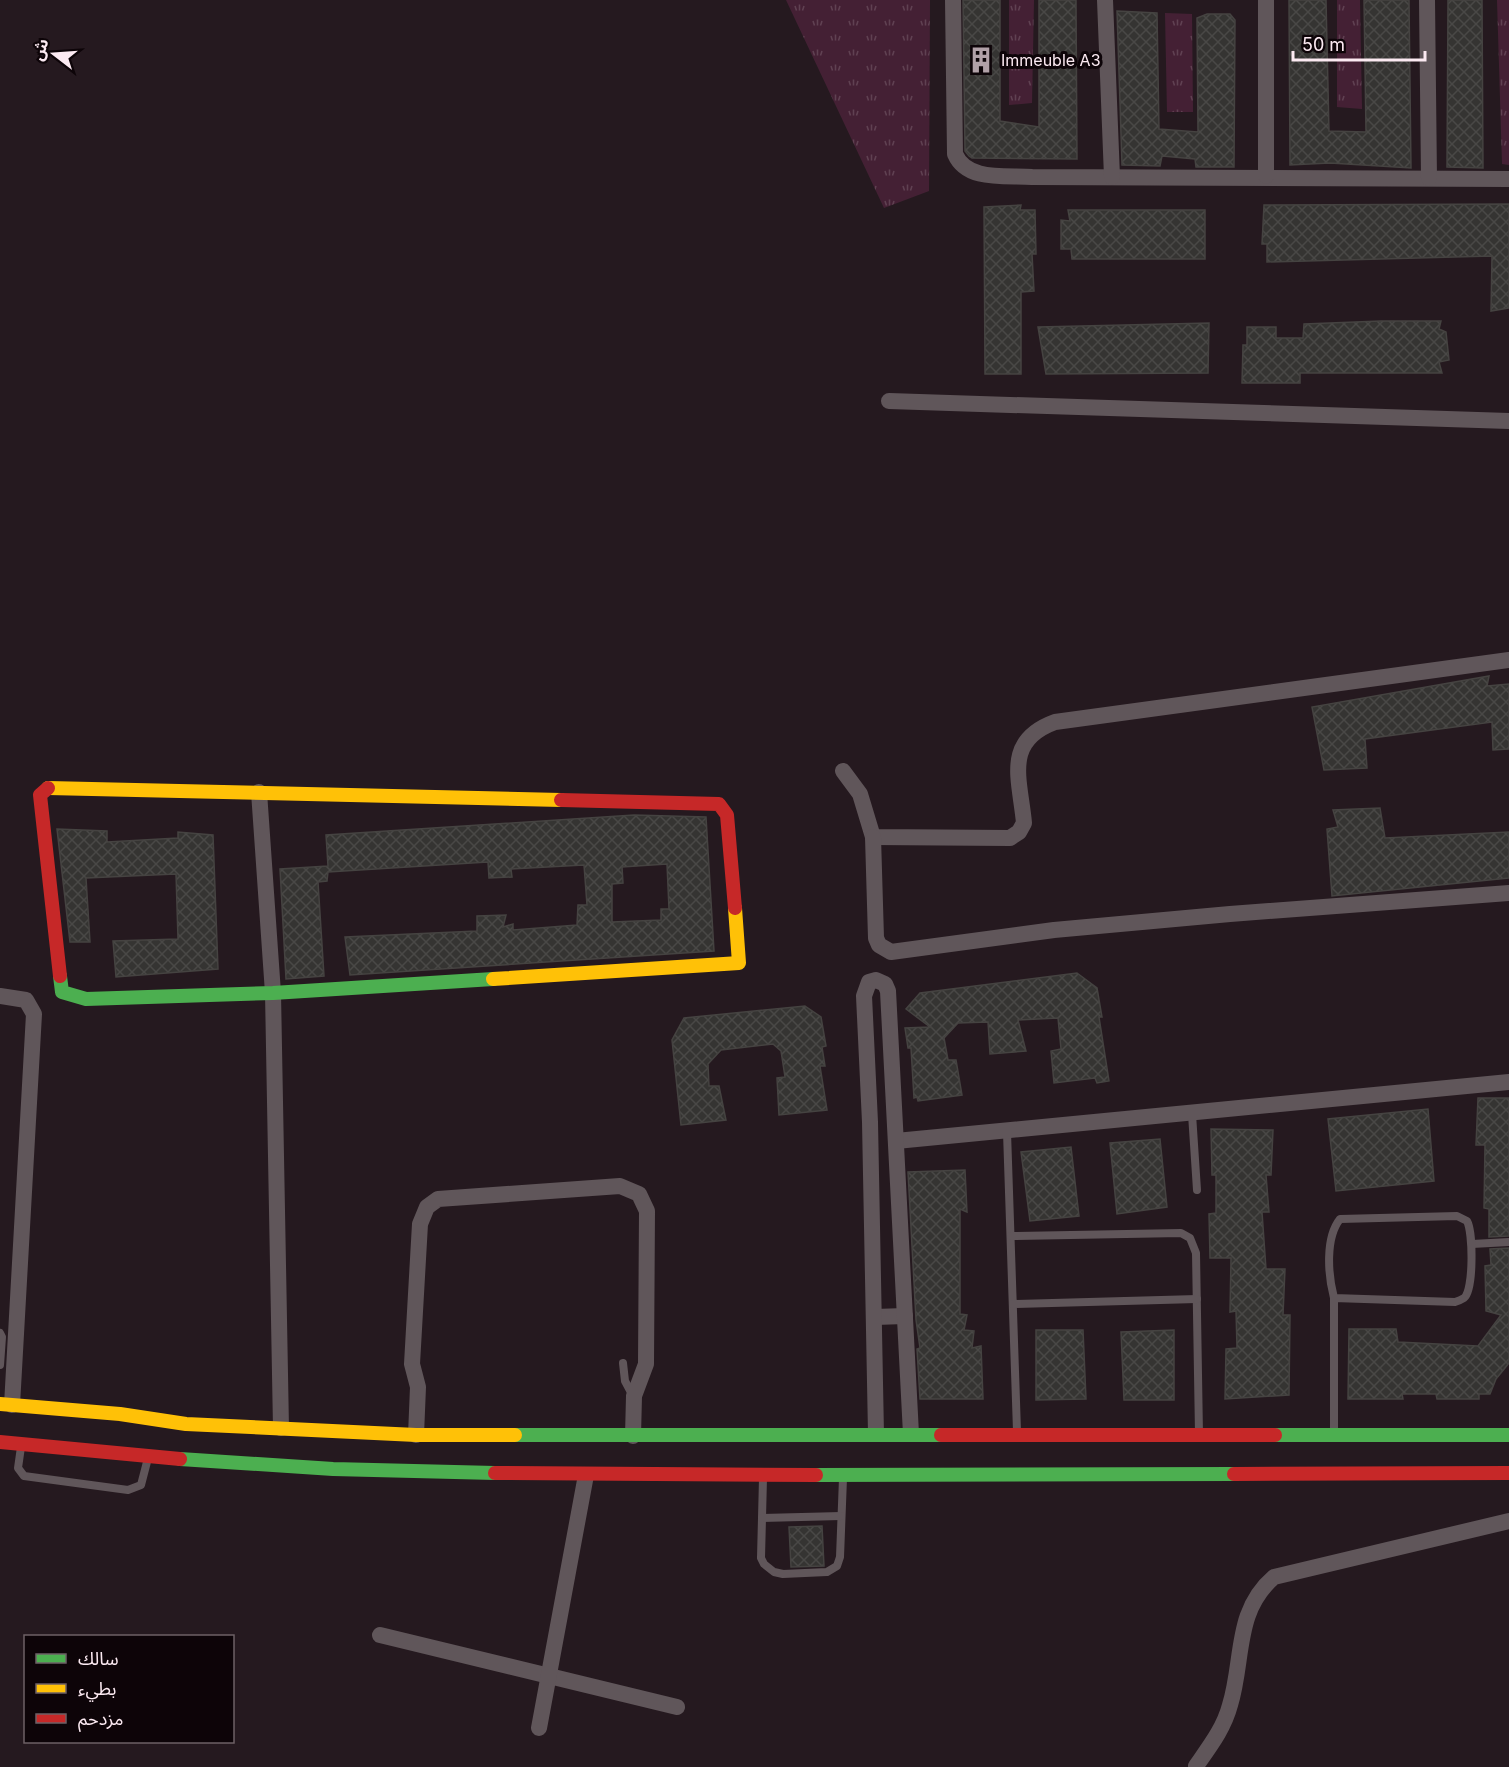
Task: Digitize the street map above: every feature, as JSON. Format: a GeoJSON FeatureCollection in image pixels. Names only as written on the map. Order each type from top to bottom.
{"type":"FeatureCollection","features":[{"type":"Feature","properties":{"kind":"main road"},"geometry":{"type":"LineString","coordinates":[[48,788],[719,804],[727,815],[739,963],[273,993],[86,999],[62,992],[40,795],[48,788]]}},
{"type":"Feature","properties":{"kind":"main road"},"geometry":{"type":"LineString","coordinates":[[6,1404],[120,1414],[186,1424],[416,1435],[910,1434],[1200,1437],[1509,1435]]}},
{"type":"Feature","properties":{"kind":"main road"},"geometry":{"type":"LineString","coordinates":[[0,1442],[148,1457],[333,1469],[586,1475],[1509,1473]]}},
{"type":"Feature","properties":{"kind":"street"},"geometry":{"type":"LineString","coordinates":[[952,0],[955,154],[958,161],[970,171],[983,174],[1112,177],[1509,179]]}},
{"type":"Feature","properties":{"kind":"street"},"geometry":{"type":"LineString","coordinates":[[1105,0],[1112,177]]}},
{"type":"Feature","properties":{"kind":"street"},"geometry":{"type":"LineString","coordinates":[[1266,0],[1266,176]]}},
{"type":"Feature","properties":{"kind":"street"},"geometry":{"type":"LineString","coordinates":[[1427,0],[1429,178]]}},
{"type":"Feature","properties":{"kind":"street"},"geometry":{"type":"LineString","coordinates":[[889,401],[1509,421]]}},
{"type":"Feature","properties":{"kind":"street"},"geometry":{"type":"LineString","coordinates":[[873,837],[1010,838],[1019,832],[1024,823],[1018,764],[1021,746],[1036,731],[1055,722],[1509,660]]}},
{"type":"Feature","properties":{"kind":"street"},"geometry":{"type":"LineString","coordinates":[[843,771],[860,794],[873,837],[876,938],[879,945],[891,952],[1078,928],[1509,893]]}},
{"type":"Feature","properties":{"kind":"street"},"geometry":{"type":"LineString","coordinates":[[259,792],[273,993],[281,1428]]}},
{"type":"Feature","properties":{"kind":"street"},"geometry":{"type":"LineString","coordinates":[[876,1434],[870,1122],[864,996],[869,982],[876,980],[885,984],[888,991],[910,1434]]}},
{"type":"Feature","properties":{"kind":"street"},"geometry":{"type":"LineString","coordinates":[[0,996],[26,1000],[34,1014],[6,1404]]}},
{"type":"Feature","properties":{"kind":"street"},"geometry":{"type":"LineString","coordinates":[[896,1141],[1509,1082]]}},
{"type":"Feature","properties":{"kind":"street"},"geometry":{"type":"LineString","coordinates":[[870,1122],[895,1120]]}},
{"type":"Feature","properties":{"kind":"street"},"geometry":{"type":"LineString","coordinates":[[416,1435],[418,1387],[412,1364],[420,1224],[427,1207],[438,1199],[620,1186],[639,1194],[647,1211],[646,1364],[634,1396],[633,1436]]}},
{"type":"Feature","properties":{"kind":"street"},"geometry":{"type":"LineString","coordinates":[[875,1317],[905,1316]]}},
{"type":"Feature","properties":{"kind":"street"},"geometry":{"type":"LineString","coordinates":[[539,1728],[586,1475]]}},
{"type":"Feature","properties":{"kind":"street"},"geometry":{"type":"LineString","coordinates":[[1196,1766],[1223,1726],[1228,1711],[1246,1616],[1259,1589],[1274,1577],[1509,1521]]}},
{"type":"Feature","properties":{"kind":"street"},"geometry":{"type":"LineString","coordinates":[[380,1635],[676,1707]]}},
{"type":"Feature","properties":{"kind":"lane"},"geometry":{"type":"LineString","coordinates":[[1192,1114],[1197,1190]]}},
{"type":"Feature","properties":{"kind":"lane"},"geometry":{"type":"LineString","coordinates":[[1007,1132],[1018,1435]]}},
{"type":"Feature","properties":{"kind":"lane"},"geometry":{"type":"LineString","coordinates":[[1334,1298],[1455,1302],[1464,1298],[1468,1291],[1472,1244],[1467,1221],[1456,1216],[1340,1219],[1332,1229],[1330,1283],[1334,1298],[1334,1435]]}},
{"type":"Feature","properties":{"kind":"lane"},"geometry":{"type":"LineString","coordinates":[[1011,1236],[1181,1233],[1190,1238],[1196,1252],[1200,1437]]}},
{"type":"Feature","properties":{"kind":"lane"},"geometry":{"type":"LineString","coordinates":[[1472,1244],[1509,1242]]}},
{"type":"Feature","properties":{"kind":"lane"},"geometry":{"type":"LineString","coordinates":[[1013,1304],[1197,1299]]}},
{"type":"Feature","properties":{"kind":"lane"},"geometry":{"type":"LineString","coordinates":[[0,1333],[2,1339],[0,1365]]}},
{"type":"Feature","properties":{"kind":"lane"},"geometry":{"type":"LineString","coordinates":[[623,1363],[625,1381],[634,1396]]}},
{"type":"Feature","properties":{"kind":"lane"},"geometry":{"type":"LineString","coordinates":[[21,1444],[18,1468],[24,1476],[128,1490],[141,1485],[148,1457]]}},
{"type":"Feature","properties":{"kind":"lane"},"geometry":{"type":"LineString","coordinates":[[763,1474],[761,1558],[769,1569],[783,1574],[834,1569],[840,1557],[843,1474]]}},
{"type":"Feature","properties":{"kind":"lane"},"geometry":{"type":"LineString","coordinates":[[762,1518],[841,1516]]}},
{"type":"Feature","properties":{"kind":"green space"},"geometry":{"type":"Polygon","coordinates":[[[786,0],[930,0],[929,191],[884,208],[786,0]]]}},
{"type":"Feature","properties":{"kind":"green space"},"geometry":{"type":"Polygon","coordinates":[[[1009,0],[1034,0],[1032,103],[1009,105],[1009,0]]]}},
{"type":"Feature","properties":{"kind":"green space"},"geometry":{"type":"Polygon","coordinates":[[[1337,0],[1360,0],[1362,109],[1337,107],[1337,0]]]}},
{"type":"Feature","properties":{"kind":"green space"},"geometry":{"type":"Polygon","coordinates":[[[1497,0],[1509,0],[1509,165],[1502,164],[1497,0]]]}},
{"type":"Feature","properties":{"kind":"green space"},"geometry":{"type":"Polygon","coordinates":[[[1165,13],[1192,14],[1193,112],[1167,112],[1165,13]]]}},
{"type":"Feature","properties":{"kind":"building","name":"Immeuble A3"},"geometry":{"type":"Polygon","coordinates":[[[963,0],[1000,0],[1000,121],[1039,127],[1039,0],[1076,0],[1077,159],[972,158],[965,151],[963,0]]]}},
{"type":"Feature","properties":{"kind":"building"},"geometry":{"type":"Polygon","coordinates":[[[1289,0],[1326,0],[1329,131],[1366,132],[1364,0],[1409,0],[1411,168],[1330,163],[1290,165],[1289,0]]]}},
{"type":"Feature","properties":{"kind":"building"},"geometry":{"type":"Polygon","coordinates":[[[1448,0],[1482,0],[1483,168],[1447,167],[1448,0]]]}},
{"type":"Feature","properties":{"kind":"building"},"geometry":{"type":"Polygon","coordinates":[[[1117,11],[1157,13],[1159,129],[1198,132],[1197,18],[1207,14],[1230,14],[1235,20],[1234,167],[1196,167],[1195,159],[1162,156],[1160,166],[1122,165],[1117,11]]]}},
{"type":"Feature","properties":{"kind":"building"},"geometry":{"type":"Polygon","coordinates":[[[1509,204],[1509,308],[1491,311],[1492,256],[1267,262],[1267,244],[1262,244],[1264,205],[1509,204]]]}},
{"type":"Feature","properties":{"kind":"building"},"geometry":{"type":"Polygon","coordinates":[[[1021,205],[1020,210],[1035,210],[1036,254],[1032,254],[1034,291],[1021,292],[1021,374],[985,374],[984,207],[1021,205]]]}},
{"type":"Feature","properties":{"kind":"building"},"geometry":{"type":"Polygon","coordinates":[[[1068,210],[1205,210],[1205,259],[1072,259],[1071,249],[1061,249],[1061,220],[1070,221],[1068,210]]]}},
{"type":"Feature","properties":{"kind":"building"},"geometry":{"type":"Polygon","coordinates":[[[1441,321],[1439,329],[1446,332],[1449,360],[1439,362],[1442,373],[1300,373],[1300,383],[1242,383],[1243,345],[1247,345],[1247,327],[1276,327],[1276,338],[1303,338],[1304,324],[1441,321]]]}},
{"type":"Feature","properties":{"kind":"building"},"geometry":{"type":"Polygon","coordinates":[[[1209,323],[1208,373],[1046,374],[1038,327],[1209,323]]]}},
{"type":"Feature","properties":{"kind":"building"},"geometry":{"type":"Polygon","coordinates":[[[1489,676],[1487,686],[1509,684],[1509,749],[1493,750],[1492,722],[1365,739],[1367,768],[1324,770],[1312,707],[1489,676]]]}},
{"type":"Feature","properties":{"kind":"building"},"geometry":{"type":"Polygon","coordinates":[[[1380,808],[1385,838],[1509,832],[1509,878],[1332,896],[1327,829],[1338,827],[1333,810],[1380,808]]]}},
{"type":"Feature","properties":{"kind":"building"},"geometry":{"type":"Polygon","coordinates":[[[634,815],[706,817],[714,951],[350,975],[345,937],[477,931],[477,916],[506,915],[503,927],[513,924],[513,930],[577,925],[578,905],[587,905],[584,865],[511,869],[512,877],[489,878],[488,862],[328,872],[327,881],[318,882],[324,976],[286,979],[280,869],[328,866],[326,835],[634,815]],[[667,864],[622,867],[623,883],[612,884],[612,922],[661,920],[661,909],[669,909],[667,864]]]}},
{"type":"Feature","properties":{"kind":"building"},"geometry":{"type":"Polygon","coordinates":[[[57,829],[107,831],[107,842],[178,838],[178,832],[213,835],[218,969],[116,977],[113,941],[178,939],[176,874],[86,878],[90,942],[70,942],[57,829]]]}},
{"type":"Feature","properties":{"kind":"building"},"geometry":{"type":"Polygon","coordinates":[[[1077,973],[1097,988],[1109,1081],[1097,1083],[1095,1078],[1054,1083],[1051,1051],[1061,1049],[1058,1018],[1018,1020],[1026,1051],[990,1054],[988,1022],[958,1023],[944,1038],[948,1060],[956,1060],[962,1095],[918,1101],[917,1097],[914,1098],[911,1048],[908,1048],[905,1028],[930,1027],[906,1009],[920,993],[1077,973]]]}},
{"type":"Feature","properties":{"kind":"building"},"geometry":{"type":"Polygon","coordinates":[[[805,1006],[821,1017],[826,1046],[822,1047],[825,1066],[820,1066],[827,1110],[779,1115],[777,1078],[785,1077],[781,1051],[773,1044],[721,1050],[708,1064],[709,1086],[719,1086],[726,1120],[681,1125],[672,1040],[684,1018],[805,1006]]]}},
{"type":"Feature","properties":{"kind":"building"},"geometry":{"type":"Polygon","coordinates":[[[1478,1098],[1509,1098],[1509,1236],[1489,1237],[1489,1209],[1484,1208],[1485,1145],[1476,1145],[1478,1098]]]}},
{"type":"Feature","properties":{"kind":"building"},"geometry":{"type":"Polygon","coordinates":[[[1428,1109],[1434,1181],[1336,1191],[1328,1119],[1428,1109]]]}},
{"type":"Feature","properties":{"kind":"building"},"geometry":{"type":"Polygon","coordinates":[[[1211,1129],[1273,1130],[1271,1175],[1266,1175],[1269,1212],[1262,1212],[1266,1269],[1285,1269],[1283,1315],[1290,1315],[1289,1395],[1225,1399],[1226,1349],[1237,1348],[1236,1311],[1230,1312],[1231,1258],[1210,1258],[1209,1214],[1216,1213],[1216,1175],[1212,1175],[1211,1129]]]}},
{"type":"Feature","properties":{"kind":"building"},"geometry":{"type":"Polygon","coordinates":[[[1160,1139],[1167,1207],[1117,1214],[1110,1143],[1160,1139]]]}},
{"type":"Feature","properties":{"kind":"building"},"geometry":{"type":"Polygon","coordinates":[[[1071,1147],[1079,1216],[1030,1221],[1021,1152],[1071,1147]]]}},
{"type":"Feature","properties":{"kind":"building"},"geometry":{"type":"Polygon","coordinates":[[[965,1170],[967,1212],[960,1209],[960,1314],[967,1315],[964,1330],[974,1331],[972,1348],[981,1346],[983,1399],[920,1399],[917,1349],[920,1348],[916,1320],[908,1172],[965,1170]]]}},
{"type":"Feature","properties":{"kind":"building"},"geometry":{"type":"Polygon","coordinates":[[[1509,1248],[1509,1363],[1496,1379],[1490,1394],[1479,1394],[1479,1399],[1437,1399],[1436,1394],[1402,1394],[1403,1399],[1348,1399],[1349,1329],[1396,1329],[1398,1342],[1478,1346],[1501,1315],[1486,1311],[1485,1266],[1491,1265],[1490,1249],[1509,1248]]]}},
{"type":"Feature","properties":{"kind":"building"},"geometry":{"type":"Polygon","coordinates":[[[1036,1330],[1083,1330],[1086,1399],[1036,1400],[1036,1330]]]}},
{"type":"Feature","properties":{"kind":"building"},"geometry":{"type":"Polygon","coordinates":[[[1174,1330],[1174,1400],[1124,1400],[1121,1332],[1174,1330]]]}},
{"type":"Feature","properties":{"kind":"building"},"geometry":{"type":"Polygon","coordinates":[[[822,1526],[824,1566],[791,1567],[789,1527],[822,1526]]]}},
{"type":"Feature","properties":{"kind":"traffic: fast"},"geometry":{"type":"LineString","coordinates":[[60,976],[62,992],[86,999],[273,993],[493,979]]}},
{"type":"Feature","properties":{"kind":"traffic: fast"},"geometry":{"type":"LineString","coordinates":[[515,1435],[941,1435]]}},
{"type":"Feature","properties":{"kind":"traffic: fast"},"geometry":{"type":"LineString","coordinates":[[1275,1435],[1509,1435]]}},
{"type":"Feature","properties":{"kind":"traffic: fast"},"geometry":{"type":"LineString","coordinates":[[180,1459],[333,1469],[495,1473]]}},
{"type":"Feature","properties":{"kind":"traffic: fast"},"geometry":{"type":"LineString","coordinates":[[816,1475],[1234,1474]]}},
{"type":"Feature","properties":{"kind":"traffic: slow"},"geometry":{"type":"LineString","coordinates":[[48,788],[561,800]]}},
{"type":"Feature","properties":{"kind":"traffic: slow"},"geometry":{"type":"LineString","coordinates":[[493,979],[739,963],[735,908]]}},
{"type":"Feature","properties":{"kind":"traffic: slow"},"geometry":{"type":"LineString","coordinates":[[0,1404],[120,1414],[186,1424],[416,1435],[515,1435]]}},
{"type":"Feature","properties":{"kind":"traffic: jam"},"geometry":{"type":"LineString","coordinates":[[48,788],[40,795],[60,976]]}},
{"type":"Feature","properties":{"kind":"traffic: jam"},"geometry":{"type":"LineString","coordinates":[[561,800],[719,804],[727,815],[735,908]]}},
{"type":"Feature","properties":{"kind":"traffic: jam"},"geometry":{"type":"LineString","coordinates":[[941,1435],[1275,1435]]}},
{"type":"Feature","properties":{"kind":"traffic: jam"},"geometry":{"type":"LineString","coordinates":[[0,1442],[180,1459]]}},
{"type":"Feature","properties":{"kind":"traffic: jam"},"geometry":{"type":"LineString","coordinates":[[495,1473],[816,1475]]}},
{"type":"Feature","properties":{"kind":"traffic: jam"},"geometry":{"type":"LineString","coordinates":[[1234,1474],[1509,1473]]}},
{"type":"Feature","properties":{"kind":"place","name":"Immeuble A3"},"geometry":{"type":"Point","coordinates":[981,60]}}]}
